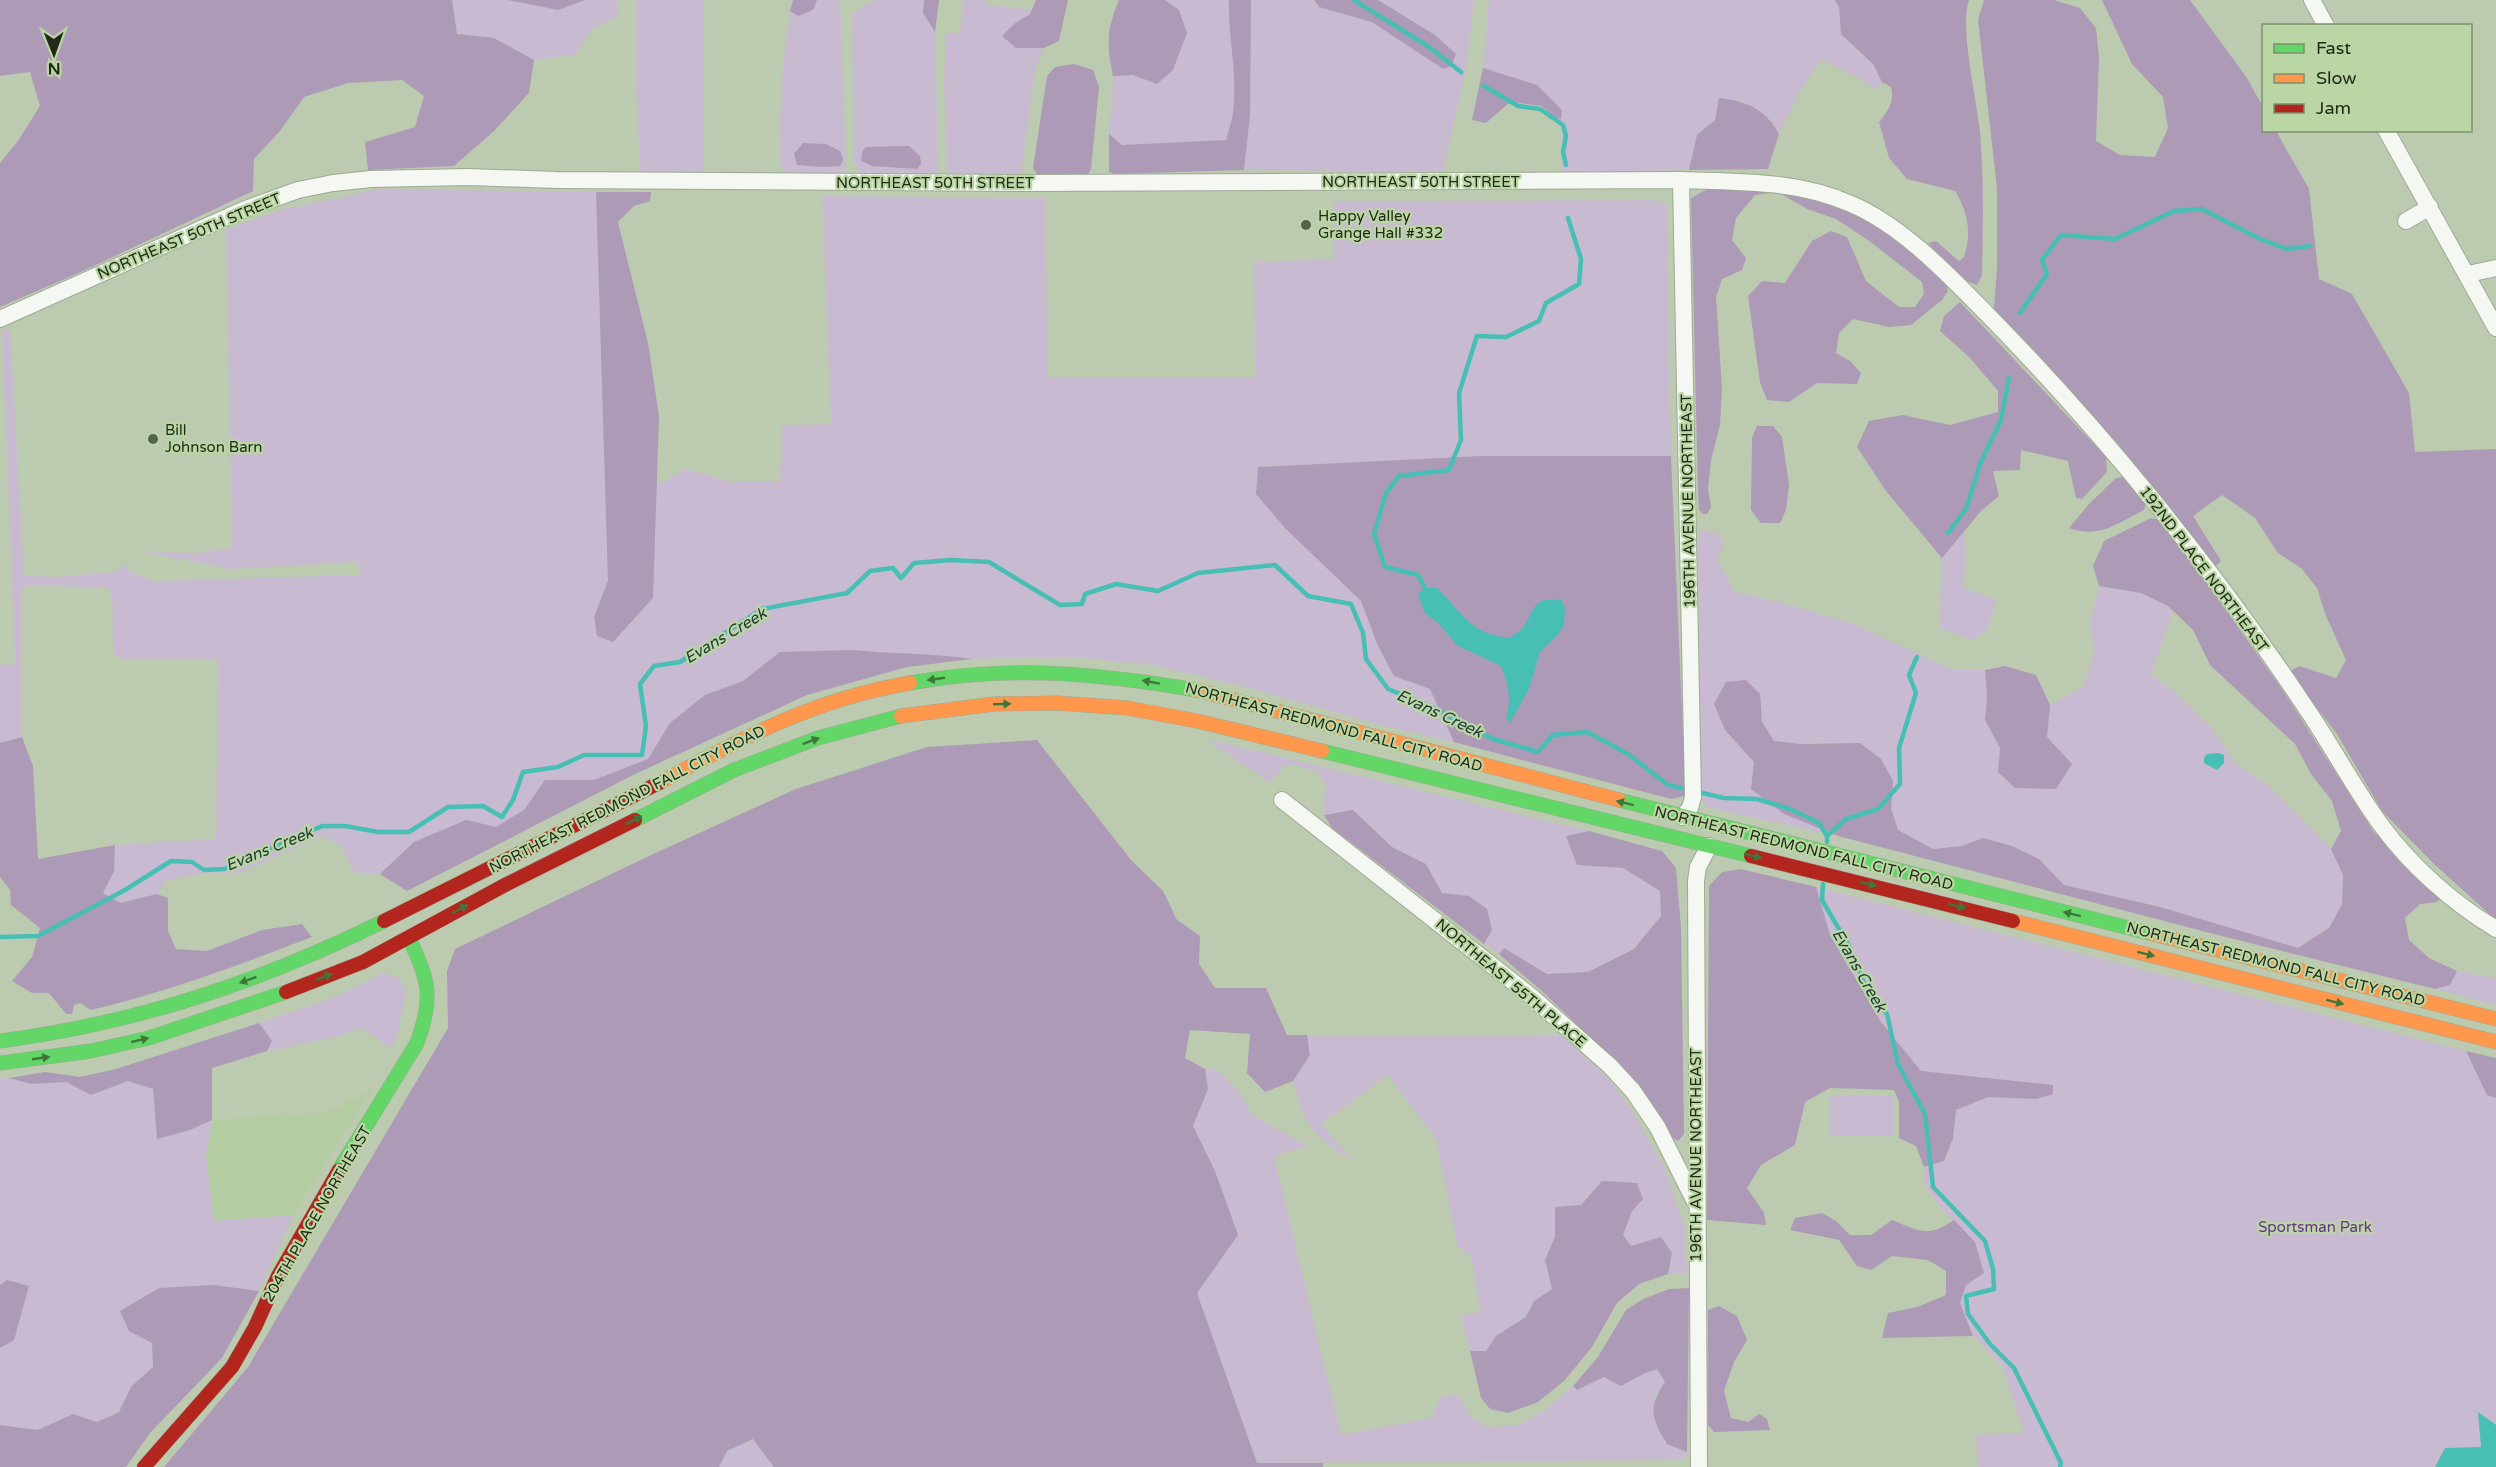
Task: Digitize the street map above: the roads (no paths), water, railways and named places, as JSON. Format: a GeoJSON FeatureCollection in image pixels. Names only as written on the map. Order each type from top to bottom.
{"type":"FeatureCollection","features":[{"type":"Feature","properties":{"kind":"main road","name":"NORTHEAST REDMOND FALL CITY ROAD"},"geometry":{"type":"LineString","coordinates":[[0,1041],[110,1021],[212,993],[289,965],[398,914],[663,782],[723,746],[810,708],[902,684],[993,672],[1058,672],[1121,677],[1204,691],[1682,817],[2496,1019]]}},
{"type":"Feature","properties":{"kind":"main road","name":"NORTHEAST REDMOND FALL CITY ROAD"},"geometry":{"type":"LineString","coordinates":[[0,1062],[91,1051],[149,1038],[295,989],[363,962],[505,885],[734,771],[818,738],[909,714],[994,704],[1057,703],[1115,707],[1197,721],[1656,832],[2496,1042]]}},
{"type":"Feature","properties":{"kind":"main road"},"geometry":{"type":"LineString","coordinates":[[1656,832],[1671,826],[1682,817]]}},
{"type":"Feature","properties":{"kind":"main road"},"geometry":{"type":"LineString","coordinates":[[1709,846],[1742,832]]}},
{"type":"Feature","properties":{"kind":"main road","name":"204TH PLACE NORTHEAST"},"geometry":{"type":"LineString","coordinates":[[144,1467],[232,1367],[255,1327],[278,1276],[323,1196],[417,1043],[427,1016],[429,990],[423,969],[398,914]]}},
{"type":"Feature","properties":{"kind":"street"},"geometry":{"type":"LineString","coordinates":[[2319,2],[2325,24]]}},
{"type":"Feature","properties":{"kind":"street"},"geometry":{"type":"LineString","coordinates":[[2389,132],[2496,328]]}},
{"type":"Feature","properties":{"kind":"street","name":"NORTHEAST 50TH STREET"},"geometry":{"type":"LineString","coordinates":[[0,320],[243,210],[298,190],[372,179],[468,177],[557,180],[1027,183],[1681,180],[1780,183],[1815,191],[1852,204],[1889,225]]}},
{"type":"Feature","properties":{"kind":"street","name":"196TH AVENUE NORTHEAST"},"geometry":{"type":"LineString","coordinates":[[1681,180],[1693,789],[1690,808],[1682,817]]}},
{"type":"Feature","properties":{"kind":"street"},"geometry":{"type":"LineString","coordinates":[[2406,221],[2430,207]]}},
{"type":"Feature","properties":{"kind":"street","name":"192ND PLACE NORTHEAST"},"geometry":{"type":"LineString","coordinates":[[1889,225],[1954,280],[2024,351],[2144,488],[2305,706],[2381,825],[2414,863],[2450,897],[2496,929]]}},
{"type":"Feature","properties":{"kind":"street"},"geometry":{"type":"LineString","coordinates":[[2468,274],[2496,268]]}},
{"type":"Feature","properties":{"kind":"street","name":"NORTHEAST 55TH PLACE"},"geometry":{"type":"LineString","coordinates":[[1282,800],[1532,997],[1610,1066],[1633,1091],[1658,1128],[1696,1206]]}},
{"type":"Feature","properties":{"kind":"street","name":"196TH AVENUE NORTHEAST"},"geometry":{"type":"LineString","coordinates":[[1699,1467],[1696,881],[1698,867],[1709,846]]}},
{"type":"Feature","properties":{"kind":"water"},"geometry":{"type":"Polygon","coordinates":[[[1425,588],[1437,588],[1476,627],[1485,632],[1510,638],[1522,629],[1539,603],[1561,600],[1565,607],[1564,625],[1558,635],[1540,652],[1529,689],[1510,723],[1506,718],[1509,705],[1508,692],[1501,666],[1458,646],[1438,623],[1424,612],[1418,593],[1425,588]]]}},
{"type":"Feature","properties":{"kind":"water"},"geometry":{"type":"Polygon","coordinates":[[[2207,754],[2224,755],[2224,763],[2217,770],[2204,763],[2207,754]]]}},
{"type":"Feature","properties":{"kind":"water"},"geometry":{"type":"Polygon","coordinates":[[[2478,1412],[2496,1425],[2496,1467],[2435,1467],[2445,1448],[2481,1447],[2478,1412]]]}},
{"type":"Feature","properties":{"kind":"waterway"},"geometry":{"type":"LineString","coordinates":[[1354,0],[1429,47],[1461,72]]}},
{"type":"Feature","properties":{"kind":"waterway"},"geometry":{"type":"LineString","coordinates":[[1484,86],[1518,106],[1540,109],[1563,125],[1566,136],[1563,152],[1566,165]]}},
{"type":"Feature","properties":{"kind":"waterway"},"geometry":{"type":"LineString","coordinates":[[2020,313],[2047,274],[2042,260],[2061,235],[2115,239],[2174,211],[2202,209],[2260,239],[2287,249],[2310,246]]}},
{"type":"Feature","properties":{"kind":"waterway"},"geometry":{"type":"LineString","coordinates":[[1425,588],[1418,575],[1385,567],[1374,534],[1386,493],[1399,476],[1449,470],[1461,440],[1459,393],[1477,336],[1506,337],[1539,321],[1546,303],[1579,284],[1581,259],[1568,218]]}},
{"type":"Feature","properties":{"kind":"waterway"},"geometry":{"type":"LineString","coordinates":[[1948,533],[1966,509],[1980,464],[2001,420],[2009,378]]}},
{"type":"Feature","properties":{"kind":"waterway","name":"Evans Creek"},"geometry":{"type":"LineString","coordinates":[[0,937],[38,936],[125,890],[171,861],[192,862],[204,870],[224,869],[322,826],[345,826],[378,832],[409,832],[448,807],[483,806],[502,817],[513,800],[523,772],[558,767],[584,755],[642,755],[646,726],[640,684],[654,666],[680,662],[762,609],[847,593],[870,571],[893,568],[901,578],[914,563],[951,560],[989,562],[1060,605],[1082,604],[1085,594],[1116,584],[1158,591],[1198,573],[1275,565],[1308,596],[1351,604],[1363,633],[1366,659],[1388,689],[1428,705],[1493,739],[1538,752],[1553,735],[1587,732],[1628,754],[1668,785],[1724,798],[1757,799],[1790,809],[1819,823],[1827,836],[1827,842]]}},
{"type":"Feature","properties":{"kind":"waterway"},"geometry":{"type":"LineString","coordinates":[[1827,836],[1846,819],[1878,809],[1900,784],[1899,748],[1916,693],[1909,675],[1917,657]]}},
{"type":"Feature","properties":{"kind":"waterway","name":"Evans Creek"},"geometry":{"type":"LineString","coordinates":[[1823,884],[1822,900],[1849,946],[1864,983],[1887,1014],[1898,1064],[1925,1114],[1933,1187],[1985,1241],[1993,1269],[1994,1289],[1966,1296],[1968,1314],[1990,1344],[2014,1368],[2061,1463],[2060,1467]]}},
{"type":"Feature","properties":{"kind":"place","name":"Happy Valley Grange Hall #332"},"geometry":{"type":"Point","coordinates":[1306,225]}},
{"type":"Feature","properties":{"kind":"place","name":"Bill Johnson Barn"},"geometry":{"type":"Point","coordinates":[153,439]}},
{"type":"Feature","properties":{"kind":"park label","name":"Sportsman Park"},"geometry":{"type":"Point","coordinates":[2315,1227]}}]}
